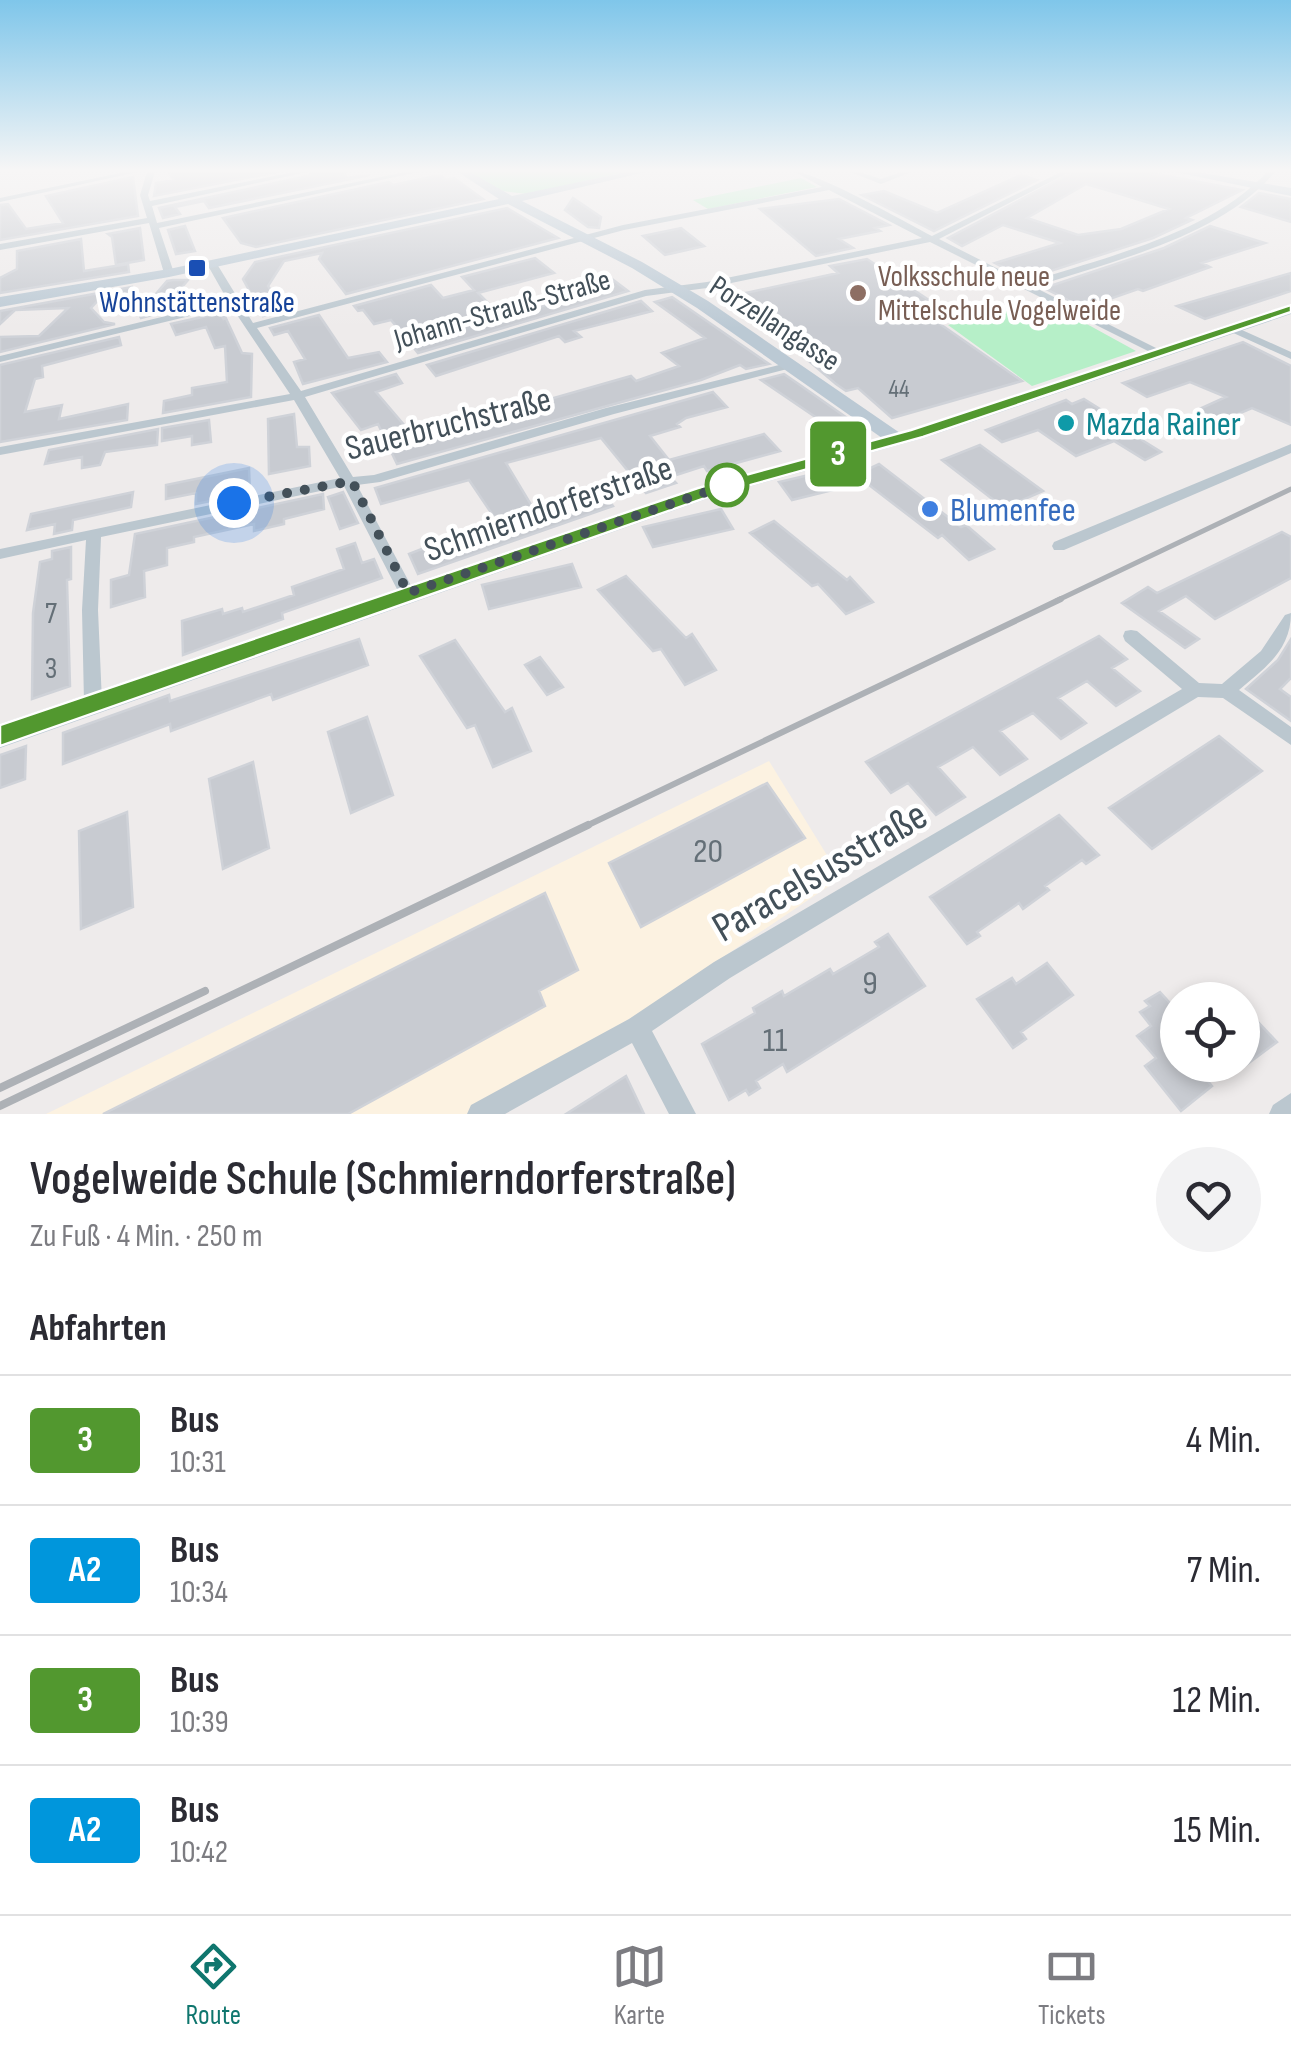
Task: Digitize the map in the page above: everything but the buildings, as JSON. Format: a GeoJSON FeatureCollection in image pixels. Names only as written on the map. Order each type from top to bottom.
{"type":"FeatureCollection","features":[{"type":"Feature","properties":{"kind":"street"},"geometry":{"type":"LineString","coordinates":[[0,247],[147,224]]}},
{"type":"Feature","properties":{"kind":"street"},"geometry":{"type":"LineString","coordinates":[[153,224],[169,274]]}},
{"type":"Feature","properties":{"kind":"street"},"geometry":{"type":"LineString","coordinates":[[0,302],[169,274],[404,224]]}},
{"type":"Feature","properties":{"kind":"street","name":"Porzellangasse"},"geometry":{"type":"LineString","coordinates":[[560,224],[674,289],[792,365],[897,440]]}},
{"type":"Feature","properties":{"kind":"street"},"geometry":{"type":"LineString","coordinates":[[248,328],[588,238],[655,224]]}},
{"type":"Feature","properties":{"kind":"street"},"geometry":{"type":"LineString","coordinates":[[906,224],[1160,354]]}},
{"type":"Feature","properties":{"kind":"street","name":"Johann-Strauß-Straße"},"geometry":{"type":"LineString","coordinates":[[0,451],[296,396],[645,293],[934,238],[962,224]]}},
{"type":"Feature","properties":{"kind":"street"},"geometry":{"type":"LineString","coordinates":[[1026,286],[1164,238],[1190,224]]}},
{"type":"Feature","properties":{"kind":"street"},"geometry":{"type":"LineString","coordinates":[[212,264],[231,303],[352,481],[408,593]]}},
{"type":"Feature","properties":{"kind":"street"},"geometry":{"type":"LineString","coordinates":[[0,359],[231,303]]}},
{"type":"Feature","properties":{"kind":"street","name":"Schmierndorferstraße"},"geometry":{"type":"LineString","coordinates":[[0,736],[705,492],[897,440],[1291,309]]}},
{"type":"Feature","properties":{"kind":"street"},"geometry":{"type":"LineString","coordinates":[[1233,329],[1291,356]]}},
{"type":"Feature","properties":{"kind":"street","name":"Sauerbruchstraße"},"geometry":{"type":"LineString","coordinates":[[0,554],[329,482],[375,479],[610,411],[792,365]]}},
{"type":"Feature","properties":{"kind":"street"},"geometry":{"type":"LineString","coordinates":[[1058,546],[1291,448]]}},
{"type":"Feature","properties":{"kind":"street"},"geometry":{"type":"LineString","coordinates":[[93,702],[90,610],[94,533]]}},
{"type":"Feature","properties":{"kind":"street"},"geometry":{"type":"LineString","coordinates":[[1226,691],[1267,656],[1291,619]]}},
{"type":"Feature","properties":{"kind":"street"},"geometry":{"type":"LineString","coordinates":[[1131,636],[1195,690],[1226,691],[1291,738]]}},
{"type":"Feature","properties":{"kind":"street","name":"Paracelsusstraße"},"geometry":{"type":"LineString","coordinates":[[480,1114],[637,1027],[722,970],[1195,690]]}},
{"type":"Feature","properties":{"kind":"street"},"geometry":{"type":"LineString","coordinates":[[637,1027],[682,1114]]}},
{"type":"Feature","properties":{"kind":"street"},"geometry":{"type":"LineString","coordinates":[[1282,1114],[1291,1106]]}},
{"type":"Feature","properties":{"kind":"shaded area"},"geometry":{"type":"Polygon","coordinates":[[[769,761],[841,878],[647,1008],[474,1114],[46,1114],[769,761]]]}},
{"type":"Feature","properties":{"kind":"green space"},"geometry":{"type":"Polygon","coordinates":[[[1043,300],[1136,351],[1032,386],[948,325],[1043,300]]]}},
{"type":"Feature","properties":{"kind":"railway"},"geometry":{"type":"LineString","coordinates":[[1056,601],[1291,489]]}},
{"type":"Feature","properties":{"kind":"railway"},"geometry":{"type":"LineString","coordinates":[[582,828],[1061,599]]}},
{"type":"Feature","properties":{"kind":"railway"},"geometry":{"type":"LineString","coordinates":[[0,1106],[588,825]]}},
{"type":"Feature","properties":{"kind":"railway"},"geometry":{"type":"LineString","coordinates":[[0,1088],[205,991]]}},
{"type":"Feature","properties":{"kind":"bus line","name":"3"},"geometry":{"type":"LineString","coordinates":[[0,736],[705,492],[917,434],[1291,309]]}},
{"type":"Feature","properties":{"kind":"place","name":"Wohnstättenstraße"},"geometry":{"type":"Point","coordinates":[197,268]}},
{"type":"Feature","properties":{"kind":"place","name":"Volksschule neue Mittelschule Vogelweide"},"geometry":{"type":"Point","coordinates":[858,293]}},
{"type":"Feature","properties":{"kind":"place","name":"Mazda Rainer"},"geometry":{"type":"Point","coordinates":[1066,423]}},
{"type":"Feature","properties":{"kind":"place","name":"Blumenfee"},"geometry":{"type":"Point","coordinates":[930,509]}},
{"type":"Feature","properties":{"kind":"route"},"geometry":{"type":"LineString","coordinates":[[234,503],[329,482],[352,481],[408,593],[727,485]]}}]}
